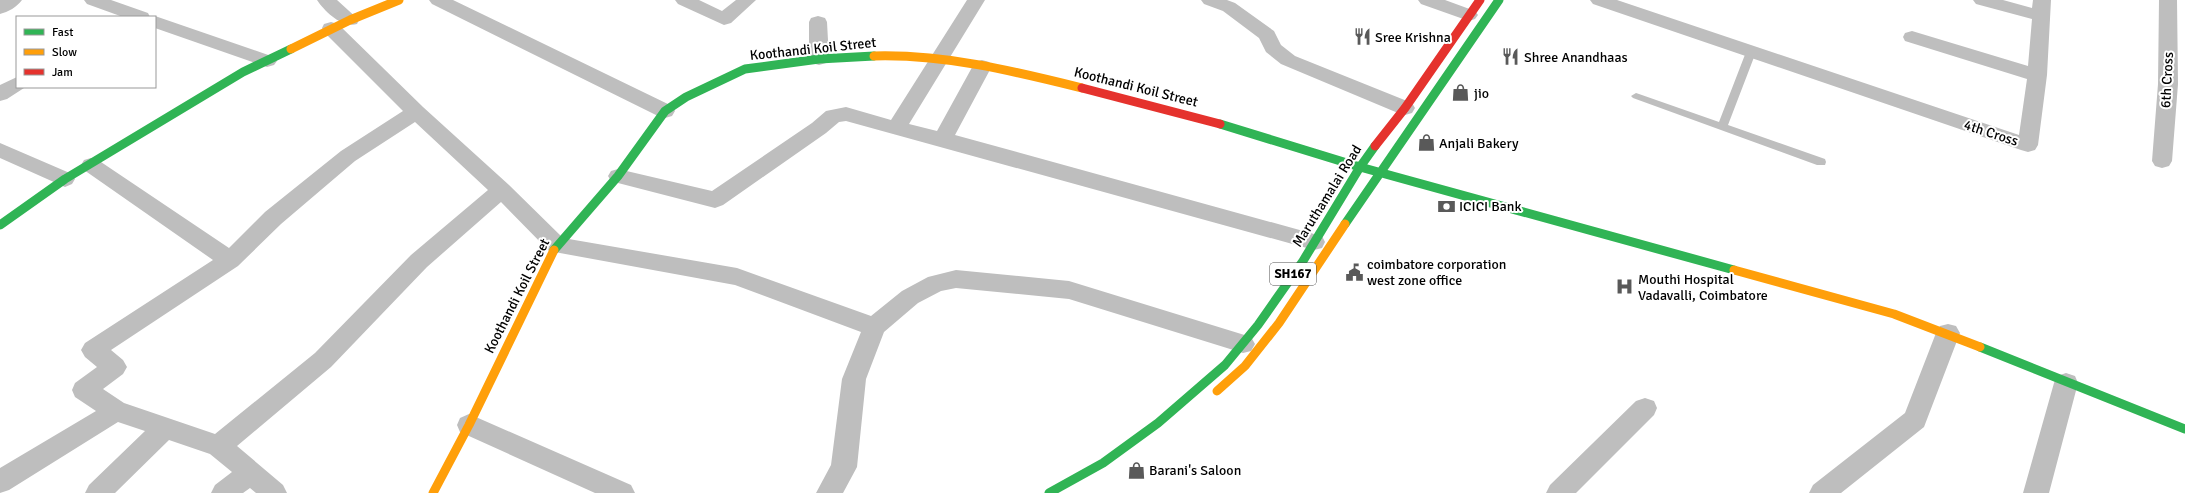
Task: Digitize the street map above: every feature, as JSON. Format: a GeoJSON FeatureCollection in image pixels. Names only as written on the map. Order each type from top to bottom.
{"type":"FeatureCollection","features":[{"type":"Feature","properties":{"kind":"street"},"geometry":{"type":"LineString","coordinates":[[0,8],[14,0]]}},
{"type":"Feature","properties":{"kind":"street"},"geometry":{"type":"LineString","coordinates":[[93,0],[129,15],[146,0]]}},
{"type":"Feature","properties":{"kind":"street"},"geometry":{"type":"LineString","coordinates":[[326,0],[350,20]]}},
{"type":"Feature","properties":{"kind":"street"},"geometry":{"type":"LineString","coordinates":[[0,225],[65,179],[91,165],[243,72],[331,28],[398,0]]}},
{"type":"Feature","properties":{"kind":"street"},"geometry":{"type":"LineString","coordinates":[[438,0],[665,112]]}},
{"type":"Feature","properties":{"kind":"street"},"geometry":{"type":"LineString","coordinates":[[684,0],[724,19],[747,0]]}},
{"type":"Feature","properties":{"kind":"street"},"geometry":{"type":"LineString","coordinates":[[896,128],[976,0]]}},
{"type":"Feature","properties":{"kind":"street"},"geometry":{"type":"LineString","coordinates":[[1210,0],[1229,7],[1267,35],[1273,48],[1288,60],[1405,108]]}},
{"type":"Feature","properties":{"kind":"street"},"geometry":{"type":"LineString","coordinates":[[1427,0],[1469,15]]}},
{"type":"Feature","properties":{"kind":"street","name":"Maruthamalai Road"},"geometry":{"type":"LineString","coordinates":[[1048,493],[1103,463],[1158,423],[1224,365],[1258,325],[1314,242],[1360,167],[1389,126],[1405,108],[1480,0]]}},
{"type":"Feature","properties":{"kind":"street","name":"SH167"},"geometry":{"type":"LineString","coordinates":[[1212,396],[1245,366],[1279,323],[1379,172],[1499,0]]}},
{"type":"Feature","properties":{"kind":"street"},"geometry":{"type":"LineString","coordinates":[[1599,0],[1751,52]]}},
{"type":"Feature","properties":{"kind":"street"},"geometry":{"type":"LineString","coordinates":[[1982,0],[2042,8]]}},
{"type":"Feature","properties":{"kind":"street","name":"6th Cross"},"geometry":{"type":"LineString","coordinates":[[2162,161],[2177,86],[2168,0]]}},
{"type":"Feature","properties":{"kind":"street","name":"4th Cross"},"geometry":{"type":"LineString","coordinates":[[1751,52],[2028,145],[2037,75],[2042,8]]}},
{"type":"Feature","properties":{"kind":"street"},"geometry":{"type":"LineString","coordinates":[[156,22],[267,61]]}},
{"type":"Feature","properties":{"kind":"street"},"geometry":{"type":"LineString","coordinates":[[818,22],[819,59]]}},
{"type":"Feature","properties":{"kind":"street"},"geometry":{"type":"LineString","coordinates":[[331,28],[416,112],[502,190],[557,245],[737,277],[874,327]]}},
{"type":"Feature","properties":{"kind":"street"},"geometry":{"type":"LineString","coordinates":[[1912,38],[2037,75]]}},
{"type":"Feature","properties":{"kind":"street","name":"Koothandi Koil Street"},"geometry":{"type":"LineString","coordinates":[[433,493],[469,424],[557,245],[618,176],[665,112],[686,97],[745,69],[819,59],[898,54],[1019,72],[1204,119],[1360,167],[1894,314],[1948,333],[2066,383],[2185,429]]}},
{"type":"Feature","properties":{"kind":"street"},"geometry":{"type":"LineString","coordinates":[[943,139],[982,66]]}},
{"type":"Feature","properties":{"kind":"street"},"geometry":{"type":"LineString","coordinates":[[0,94],[16,84]]}},
{"type":"Feature","properties":{"kind":"street"},"geometry":{"type":"LineString","coordinates":[[274,493],[219,446],[116,411],[84,390],[115,367],[93,350],[230,260],[273,218],[348,156],[416,112]]}},
{"type":"Feature","properties":{"kind":"street"},"geometry":{"type":"LineString","coordinates":[[618,176],[715,200],[834,116],[846,114],[943,139],[1314,242]]}},
{"type":"Feature","properties":{"kind":"street"},"geometry":{"type":"LineString","coordinates":[[0,150],[65,179]]}},
{"type":"Feature","properties":{"kind":"street"},"geometry":{"type":"LineString","coordinates":[[91,165],[230,260]]}},
{"type":"Feature","properties":{"kind":"street"},"geometry":{"type":"LineString","coordinates":[[219,446],[323,360],[419,261],[502,190]]}},
{"type":"Feature","properties":{"kind":"street"},"geometry":{"type":"LineString","coordinates":[[829,493],[844,467],[854,379],[874,327],[910,297],[936,283],[956,279],[1069,290],[1242,344]]}},
{"type":"Feature","properties":{"kind":"street"},"geometry":{"type":"LineString","coordinates":[[1822,493],[1915,420],[1948,333]]}},
{"type":"Feature","properties":{"kind":"street"},"geometry":{"type":"LineString","coordinates":[[2036,493],[2066,383]]}},
{"type":"Feature","properties":{"kind":"street"},"geometry":{"type":"LineString","coordinates":[[1559,493],[1645,408]]}},
{"type":"Feature","properties":{"kind":"street"},"geometry":{"type":"LineString","coordinates":[[0,482],[116,411]]}},
{"type":"Feature","properties":{"kind":"street"},"geometry":{"type":"LineString","coordinates":[[469,424],[622,493]]}},
{"type":"Feature","properties":{"kind":"street"},"geometry":{"type":"LineString","coordinates":[[98,493],[166,427]]}},
{"type":"Feature","properties":{"kind":"street"},"geometry":{"type":"LineString","coordinates":[[224,493],[251,472]]}},
{"type":"Feature","properties":{"kind":"lane"},"geometry":{"type":"LineString","coordinates":[[1722,126],[1751,52]]}},
{"type":"Feature","properties":{"kind":"lane"},"geometry":{"type":"LineString","coordinates":[[1636,96],[1821,162]]}},
{"type":"Feature","properties":{"kind":"traffic: fast"},"geometry":{"type":"LineString","coordinates":[[1345,224],[1499,0]]}},
{"type":"Feature","properties":{"kind":"traffic: fast"},"geometry":{"type":"LineString","coordinates":[[0,225],[65,179],[243,72],[291,49]]}},
{"type":"Feature","properties":{"kind":"traffic: fast"},"geometry":{"type":"LineString","coordinates":[[554,250],[618,176],[665,111],[686,97],[745,69],[819,59],[874,56]]}},
{"type":"Feature","properties":{"kind":"traffic: fast"},"geometry":{"type":"LineString","coordinates":[[1220,124],[1360,167],[1734,270]]}},
{"type":"Feature","properties":{"kind":"traffic: fast"},"geometry":{"type":"LineString","coordinates":[[1049,493],[1103,463],[1158,423],[1225,365],[1258,325],[1303,261],[1360,167],[1375,146]]}},
{"type":"Feature","properties":{"kind":"traffic: fast"},"geometry":{"type":"LineString","coordinates":[[1980,347],[2185,429]]}},
{"type":"Feature","properties":{"kind":"traffic: slow"},"geometry":{"type":"LineString","coordinates":[[291,49],[350,20],[399,0]]}},
{"type":"Feature","properties":{"kind":"traffic: slow"},"geometry":{"type":"LineString","coordinates":[[874,56],[899,55],[979,64],[1082,88]]}},
{"type":"Feature","properties":{"kind":"traffic: slow"},"geometry":{"type":"LineString","coordinates":[[1217,391],[1245,366],[1279,323],[1345,224]]}},
{"type":"Feature","properties":{"kind":"traffic: slow"},"geometry":{"type":"LineString","coordinates":[[433,493],[469,425],[554,250]]}},
{"type":"Feature","properties":{"kind":"traffic: slow"},"geometry":{"type":"LineString","coordinates":[[1734,270],[1894,314],[1980,347]]}},
{"type":"Feature","properties":{"kind":"traffic: jam"},"geometry":{"type":"LineString","coordinates":[[1375,146],[1405,108],[1480,0]]}},
{"type":"Feature","properties":{"kind":"traffic: jam"},"geometry":{"type":"LineString","coordinates":[[1082,88],[1220,124]]}},
{"type":"Feature","properties":{"kind":"place","name":"Sree Krishna"},"geometry":{"type":"Point","coordinates":[1362,37]}},
{"type":"Feature","properties":{"kind":"place","name":"Shree Anandhaas"},"geometry":{"type":"Point","coordinates":[1511,57]}},
{"type":"Feature","properties":{"kind":"place","name":"jio"},"geometry":{"type":"Point","coordinates":[1461,93]}},
{"type":"Feature","properties":{"kind":"place","name":"Anjali Bakery"},"geometry":{"type":"Point","coordinates":[1426,143]}},
{"type":"Feature","properties":{"kind":"place","name":"ICICI Bank"},"geometry":{"type":"Point","coordinates":[1446,206]}},
{"type":"Feature","properties":{"kind":"place","name":"coimbatore corporation west zone office"},"geometry":{"type":"Point","coordinates":[1354,272]}},
{"type":"Feature","properties":{"kind":"place","name":"Mouthi Hospital Vadavalli, Coimbatore"},"geometry":{"type":"Point","coordinates":[1625,287]}},
{"type":"Feature","properties":{"kind":"place","name":"Barani's Saloon"},"geometry":{"type":"Point","coordinates":[1136,470]}}]}
